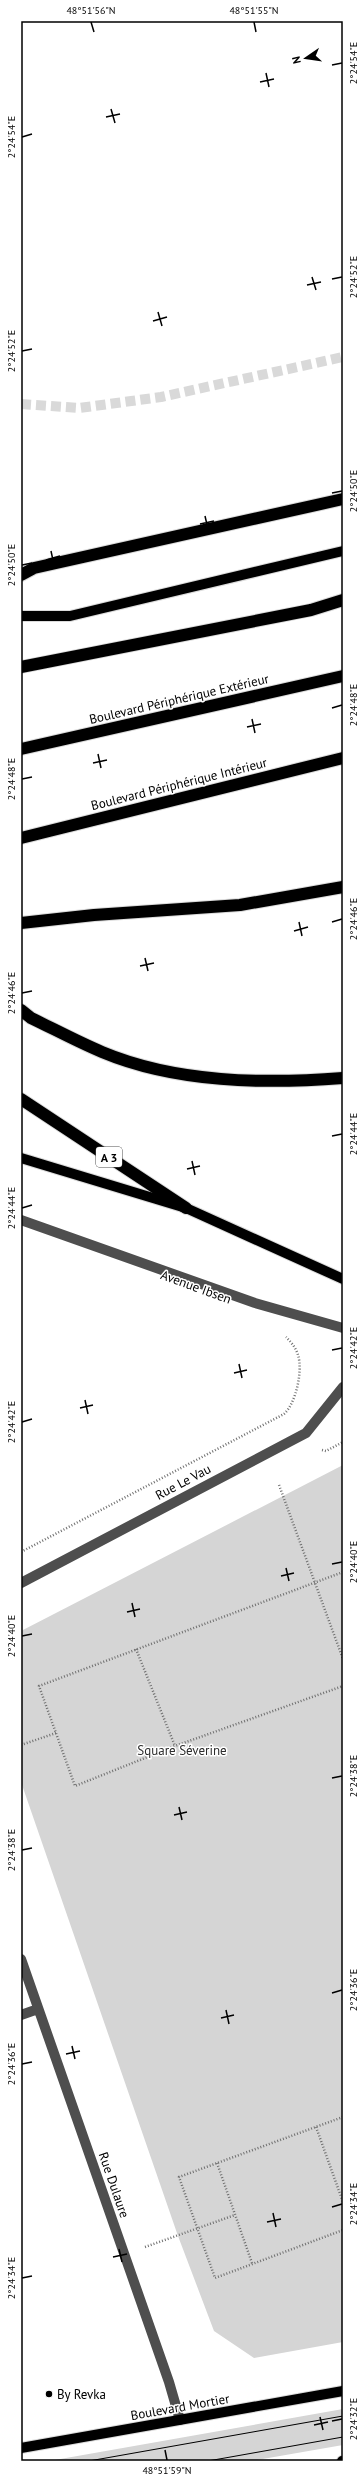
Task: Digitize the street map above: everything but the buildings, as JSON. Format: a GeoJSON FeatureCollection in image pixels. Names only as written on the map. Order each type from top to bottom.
{"type":"FeatureCollection","features":[{"type":"Feature","properties":{"kind":"highway"},"geometry":{"type":"LineString","coordinates":[[21,575],[34,568],[343,500]]}},
{"type":"Feature","properties":{"kind":"highway"},"geometry":{"type":"LineString","coordinates":[[21,667],[311,610],[343,600]]}},
{"type":"Feature","properties":{"kind":"highway","name":"Boulevard Périphérique Extérieur"},"geometry":{"type":"LineString","coordinates":[[21,749],[343,676]]}},
{"type":"Feature","properties":{"kind":"highway","name":"Boulevard Périphérique Intérieur"},"geometry":{"type":"LineString","coordinates":[[21,838],[343,758]]}},
{"type":"Feature","properties":{"kind":"highway"},"geometry":{"type":"LineString","coordinates":[[21,923],[94,915],[240,905],[343,887]]}},
{"type":"Feature","properties":{"kind":"highway"},"geometry":{"type":"LineString","coordinates":[[21,1010],[31,1018],[103,1052],[168,1072],[288,1082],[343,1078]]}},
{"type":"Feature","properties":{"kind":"highway","name":"A 3"},"geometry":{"type":"LineString","coordinates":[[21,1099],[186,1208]]}},
{"type":"Feature","properties":{"kind":"main road"},"geometry":{"type":"LineString","coordinates":[[21,616],[70,616],[343,551]]}},
{"type":"Feature","properties":{"kind":"main road"},"geometry":{"type":"LineString","coordinates":[[21,1158],[186,1208],[343,1279]]}},
{"type":"Feature","properties":{"kind":"main road","name":"Boulevard Mortier"},"geometry":{"type":"LineString","coordinates":[[21,2448],[343,2391]]}},
{"type":"Feature","properties":{"kind":"street"},"geometry":{"type":"LineString","coordinates":[[21,1220],[255,1303],[343,1328]]}},
{"type":"Feature","properties":{"kind":"street","name":"Rue Le Vau"},"geometry":{"type":"LineString","coordinates":[[21,1583],[306,1433],[343,1387]]}},
{"type":"Feature","properties":{"kind":"street","name":"Rue Dulaure"},"geometry":{"type":"LineString","coordinates":[[21,1959],[169,2382],[180,2420]]}},
{"type":"Feature","properties":{"kind":"street"},"geometry":{"type":"LineString","coordinates":[[21,2015],[38,2009]]}},
{"type":"Feature","properties":{"kind":"path","name":"Rue Le Vau"},"geometry":{"type":"LineString","coordinates":[[21,1552],[284,1414],[289,1409],[297,1386],[298,1355],[292,1344],[284,1336]]}},
{"type":"Feature","properties":{"kind":"path"},"geometry":{"type":"LineString","coordinates":[[317,1447],[326,1451],[343,1442]]}},
{"type":"Feature","properties":{"kind":"path"},"geometry":{"type":"LineString","coordinates":[[279,1485],[343,1659]]}},
{"type":"Feature","properties":{"kind":"path"},"geometry":{"type":"LineString","coordinates":[[343,1572],[39,1686],[75,1786],[175,1746],[343,1686]]}},
{"type":"Feature","properties":{"kind":"path"},"geometry":{"type":"LineString","coordinates":[[136,1649],[175,1746]]}},
{"type":"Feature","properties":{"kind":"path"},"geometry":{"type":"LineString","coordinates":[[21,1745],[56,1733]]}},
{"type":"Feature","properties":{"kind":"path"},"geometry":{"type":"LineString","coordinates":[[343,2117],[179,2178],[215,2278],[343,2230]]}},
{"type":"Feature","properties":{"kind":"path"},"geometry":{"type":"LineString","coordinates":[[316,2127],[343,2202]]}},
{"type":"Feature","properties":{"kind":"path"},"geometry":{"type":"LineString","coordinates":[[217,2163],[252,2263]]}},
{"type":"Feature","properties":{"kind":"path"},"geometry":{"type":"LineString","coordinates":[[168,2240],[235,2215]]}},
{"type":"Feature","properties":{"kind":"green space","name":"Square Séverine"},"geometry":{"type":"Polygon","coordinates":[[[343,1465],[343,2342],[254,2358],[214,2331],[178,2236],[21,1782],[21,1631],[343,1465]]]}},
{"type":"Feature","properties":{"kind":"green space"},"geometry":{"type":"Polygon","coordinates":[[[343,2409],[343,2445],[251,2461],[49,2461],[343,2409]]]}},
{"type":"Feature","properties":{"kind":"tunnel"},"geometry":{"type":"LineString","coordinates":[[21,404],[79,408],[161,397],[343,357]]}},
{"type":"Feature","properties":{"kind":"tram line"},"geometry":{"type":"LineString","coordinates":[[89,2461],[343,2416]]}},
{"type":"Feature","properties":{"kind":"tram line"},"geometry":{"type":"LineString","coordinates":[[208,2461],[343,2437]]}},
{"type":"Feature","properties":{"kind":"place","name":"By Revka"},"geometry":{"type":"Point","coordinates":[49,2394]}}]}
